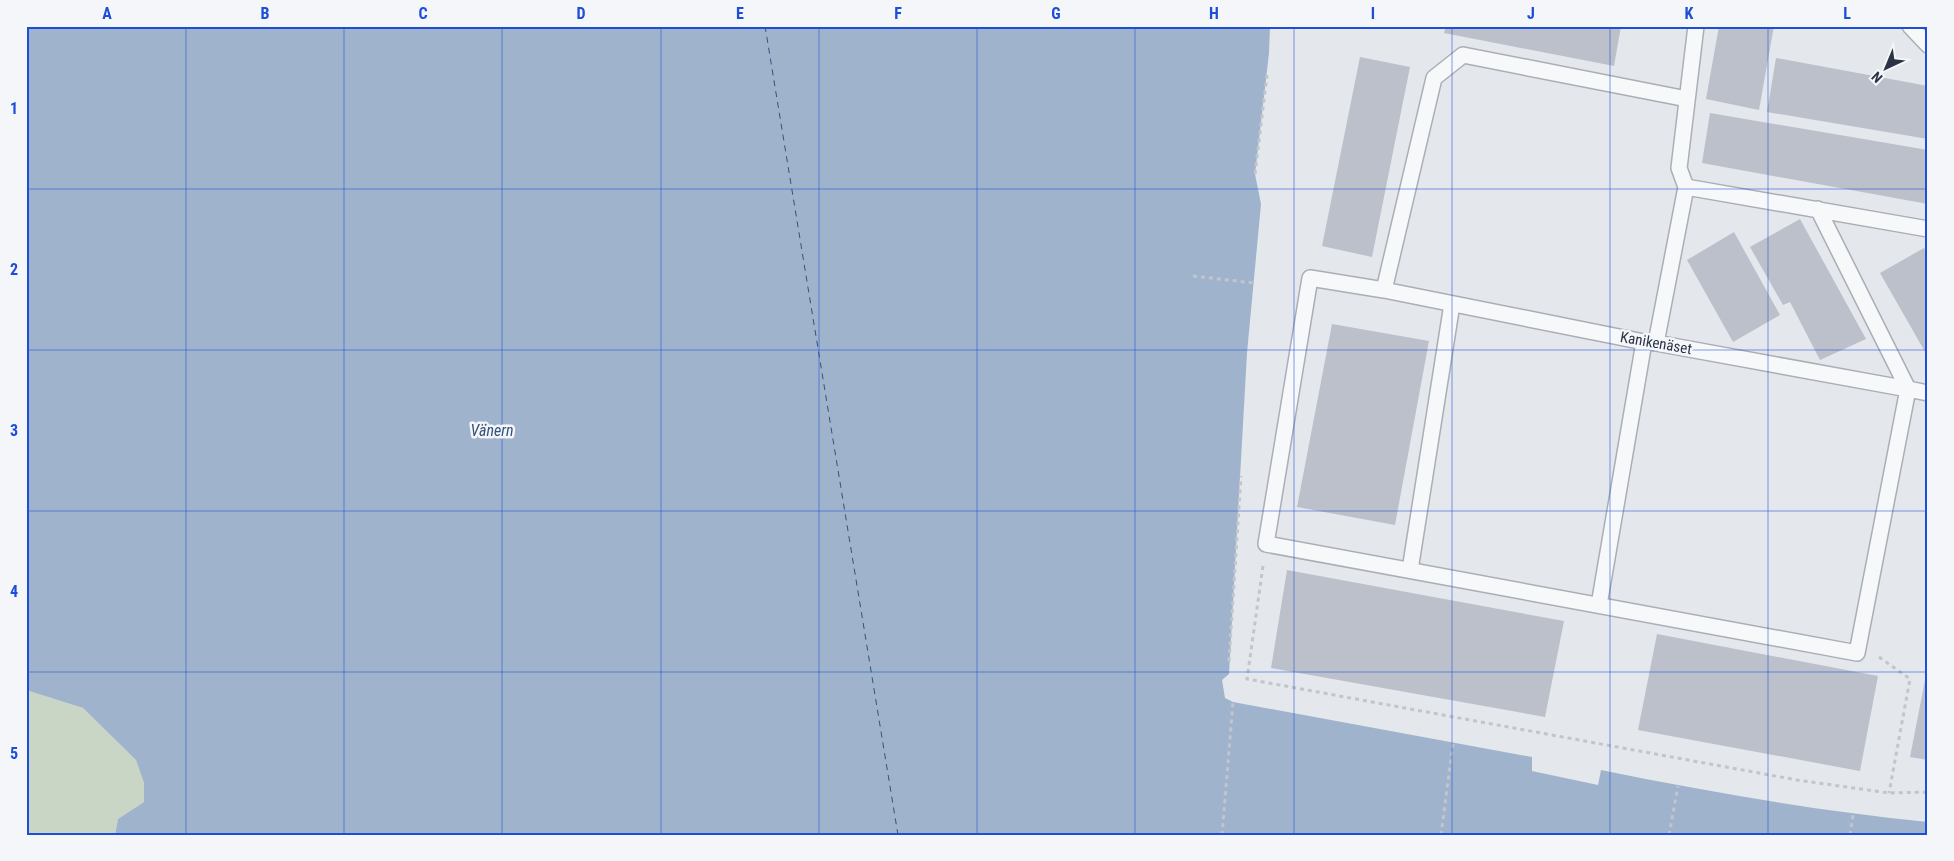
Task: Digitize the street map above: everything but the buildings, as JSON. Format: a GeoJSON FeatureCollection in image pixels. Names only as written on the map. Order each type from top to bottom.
{"type":"FeatureCollection","features":[{"type":"Feature","properties":{"kind":"lane"},"geometry":{"type":"LineString","coordinates":[[1599,605],[1650,342],[1686,187],[1679,168],[1696,26]]}},
{"type":"Feature","properties":{"kind":"lane"},"geometry":{"type":"LineString","coordinates":[[1910,26],[1928,44]]}},
{"type":"Feature","properties":{"kind":"lane"},"geometry":{"type":"LineString","coordinates":[[1384,290],[1434,78],[1463,55],[1687,99]]}},
{"type":"Feature","properties":{"kind":"lane"},"geometry":{"type":"LineString","coordinates":[[1686,187],[1928,229]]}},
{"type":"Feature","properties":{"kind":"lane"},"geometry":{"type":"LineString","coordinates":[[1266,544],[1857,653],[1908,389],[1818,209]]}},
{"type":"Feature","properties":{"kind":"lane","name":"Kanikenäset"},"geometry":{"type":"LineString","coordinates":[[1266,544],[1310,278],[1384,290],[1650,342],[1928,393]]}},
{"type":"Feature","properties":{"kind":"lane"},"geometry":{"type":"LineString","coordinates":[[1410,570],[1452,304]]}},
{"type":"Feature","properties":{"kind":"path"},"geometry":{"type":"LineString","coordinates":[[1255,174],[1267,75]]}},
{"type":"Feature","properties":{"kind":"path"},"geometry":{"type":"LineString","coordinates":[[1193,276],[1254,283]]}},
{"type":"Feature","properties":{"kind":"path"},"geometry":{"type":"LineString","coordinates":[[1229,661],[1240,476]]}},
{"type":"Feature","properties":{"kind":"path"},"geometry":{"type":"LineString","coordinates":[[1266,544],[1247,679],[1797,780],[1889,793],[1928,792]]}},
{"type":"Feature","properties":{"kind":"path"},"geometry":{"type":"LineString","coordinates":[[1858,643],[1910,678],[1889,793]]}},
{"type":"Feature","properties":{"kind":"path"},"geometry":{"type":"LineString","coordinates":[[1222,835],[1233,702]]}},
{"type":"Feature","properties":{"kind":"path"},"geometry":{"type":"LineString","coordinates":[[1441,835],[1453,743]]}},
{"type":"Feature","properties":{"kind":"path"},"geometry":{"type":"LineString","coordinates":[[1669,835],[1678,786]]}},
{"type":"Feature","properties":{"kind":"path"},"geometry":{"type":"LineString","coordinates":[[1850,835],[1853,815]]}},
{"type":"Feature","properties":{"kind":"green space"},"geometry":{"type":"Polygon","coordinates":[[[26,690],[83,708],[136,760],[144,783],[144,802],[118,819],[115,835],[26,835],[26,690]]]}},
{"type":"Feature","properties":{"kind":"water","name":"Vänern"},"geometry":{"type":"Polygon","coordinates":[[[26,26],[1270,26],[1269,53],[1255,174],[1261,204],[1247,353],[1229,674],[1222,680],[1225,698],[1233,702],[1532,757],[1532,771],[1598,785],[1601,770],[1764,800],[1928,822],[1928,835],[115,835],[118,819],[144,802],[144,783],[136,760],[83,708],[26,690],[26,26]]]}},
{"type":"Feature","properties":{"kind":"ferry route"},"geometry":{"type":"LineString","coordinates":[[765,26],[898,835]]}}]}
